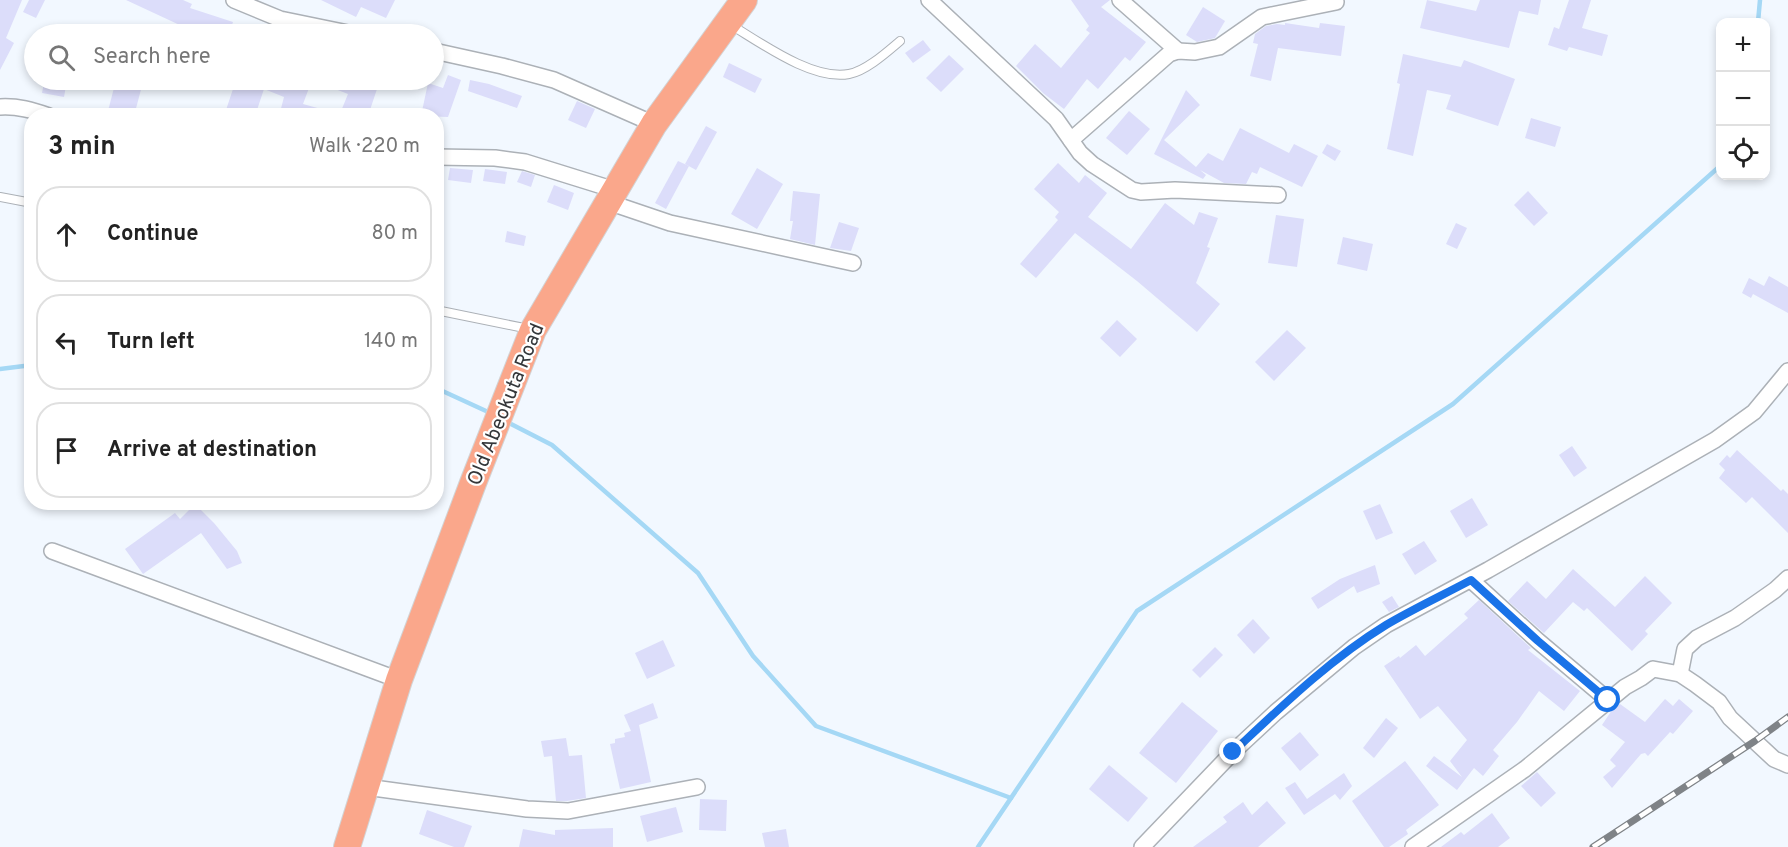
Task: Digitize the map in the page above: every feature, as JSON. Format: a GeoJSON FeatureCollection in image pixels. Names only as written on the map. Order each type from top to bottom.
{"type":"FeatureCollection","features":[{"type":"Feature","properties":{"kind":"highway","name":"Old Abeokuta Road"},"geometry":{"type":"LineString","coordinates":[[347,847],[399,680],[533,330],[654,124],[744,0]]}},
{"type":"Feature","properties":{"kind":"street"},"geometry":{"type":"LineString","coordinates":[[234,0],[280,19],[304,24]]}},
{"type":"Feature","properties":{"kind":"street"},"geometry":{"type":"LineString","coordinates":[[929,0],[1056,119],[1092,164],[1132,189],[1141,192],[1175,190],[1278,195]]}},
{"type":"Feature","properties":{"kind":"street"},"geometry":{"type":"LineString","coordinates":[[1120,0],[1178,51]]}},
{"type":"Feature","properties":{"kind":"street"},"geometry":{"type":"LineString","coordinates":[[1071,140],[1169,54],[1219,47],[1262,17],[1336,2]]}},
{"type":"Feature","properties":{"kind":"street"},"geometry":{"type":"LineString","coordinates":[[444,53],[554,80],[654,124]]}},
{"type":"Feature","properties":{"kind":"street"},"geometry":{"type":"LineString","coordinates":[[0,107],[26,108]]}},
{"type":"Feature","properties":{"kind":"street"},"geometry":{"type":"LineString","coordinates":[[444,156],[495,158],[525,162],[612,196],[670,223],[853,263]]}},
{"type":"Feature","properties":{"kind":"street"},"geometry":{"type":"LineString","coordinates":[[1142,847],[1233,752],[1323,671],[1386,625],[1471,580],[1715,440],[1754,412],[1788,372]]}},
{"type":"Feature","properties":{"kind":"street"},"geometry":{"type":"LineString","coordinates":[[52,551],[399,680]]}},
{"type":"Feature","properties":{"kind":"street"},"geometry":{"type":"LineString","coordinates":[[1680,674],[1685,649],[1775,590],[1788,578]]}},
{"type":"Feature","properties":{"kind":"street"},"geometry":{"type":"LineString","coordinates":[[1471,580],[1608,700]]}},
{"type":"Feature","properties":{"kind":"street"},"geometry":{"type":"LineString","coordinates":[[1413,847],[1525,769],[1608,700],[1653,669],[1680,674],[1719,702],[1730,718],[1774,759],[1788,765]]}},
{"type":"Feature","properties":{"kind":"street"},"geometry":{"type":"LineString","coordinates":[[366,787],[527,809],[568,811],[698,787]]}},
{"type":"Feature","properties":{"kind":"lane"},"geometry":{"type":"LineString","coordinates":[[727,23],[784,56],[825,75],[850,74],[877,60],[900,41]]}},
{"type":"Feature","properties":{"kind":"lane"},"geometry":{"type":"LineString","coordinates":[[0,197],[24,202]]}},
{"type":"Feature","properties":{"kind":"lane"},"geometry":{"type":"LineString","coordinates":[[444,312],[533,330]]}},
{"type":"Feature","properties":{"kind":"building"},"geometry":{"type":"Polygon","coordinates":[[[0,0],[22,0],[6,38],[14,43],[0,70],[0,0]]]}},
{"type":"Feature","properties":{"kind":"building"},"geometry":{"type":"Polygon","coordinates":[[[29,0],[45,0],[36,18],[23,12],[29,0]]]}},
{"type":"Feature","properties":{"kind":"building"},"geometry":{"type":"Polygon","coordinates":[[[126,0],[183,0],[192,4],[190,8],[233,22],[232,24],[178,24],[126,0]]]}},
{"type":"Feature","properties":{"kind":"building"},"geometry":{"type":"Polygon","coordinates":[[[321,0],[395,0],[386,18],[361,7],[356,17],[321,0]]]}},
{"type":"Feature","properties":{"kind":"building"},"geometry":{"type":"Polygon","coordinates":[[[1071,0],[1110,0],[1101,7],[1146,42],[1130,61],[1125,57],[1098,89],[1087,79],[1064,109],[1043,93],[1016,66],[1035,44],[1061,68],[1090,33],[1086,30],[1089,26],[1071,0]]]}},
{"type":"Feature","properties":{"kind":"building"},"geometry":{"type":"Polygon","coordinates":[[[1427,0],[1476,11],[1480,0],[1541,0],[1538,15],[1519,11],[1509,48],[1420,28],[1427,0]]]}},
{"type":"Feature","properties":{"kind":"building"},"geometry":{"type":"Polygon","coordinates":[[[1569,0],[1591,0],[1582,28],[1608,35],[1602,56],[1569,47],[1567,51],[1548,45],[1554,27],[1559,29],[1569,0]]]}},
{"type":"Feature","properties":{"kind":"building"},"geometry":{"type":"Polygon","coordinates":[[[1203,7],[1225,21],[1215,38],[1197,42],[1186,35],[1203,7]]]}},
{"type":"Feature","properties":{"kind":"building"},"geometry":{"type":"Polygon","coordinates":[[[1285,23],[1319,28],[1320,23],[1345,26],[1341,56],[1278,48],[1271,81],[1250,76],[1258,44],[1253,43],[1255,34],[1266,26],[1285,25],[1285,23]]]}},
{"type":"Feature","properties":{"kind":"building"},"geometry":{"type":"Polygon","coordinates":[[[923,40],[931,50],[913,63],[905,53],[923,40]]]}},
{"type":"Feature","properties":{"kind":"building"},"geometry":{"type":"Polygon","coordinates":[[[1403,54],[1461,67],[1464,60],[1515,79],[1498,126],[1446,109],[1451,95],[1427,90],[1413,156],[1387,149],[1400,84],[1397,83],[1403,54]]]}},
{"type":"Feature","properties":{"kind":"building"},"geometry":{"type":"Polygon","coordinates":[[[949,55],[964,69],[941,92],[926,78],[949,55]]]}},
{"type":"Feature","properties":{"kind":"building"},"geometry":{"type":"Polygon","coordinates":[[[729,63],[762,79],[755,93],[723,77],[729,63]]]}},
{"type":"Feature","properties":{"kind":"building"},"geometry":{"type":"Polygon","coordinates":[[[448,75],[461,80],[448,117],[444,117],[444,108],[423,108],[427,90],[444,90],[448,75]]]}},
{"type":"Feature","properties":{"kind":"building"},"geometry":{"type":"Polygon","coordinates":[[[470,80],[522,96],[517,108],[468,91],[470,80]]]}},
{"type":"Feature","properties":{"kind":"building"},"geometry":{"type":"Polygon","coordinates":[[[43,90],[65,90],[64,97],[42,93],[43,90]]]}},
{"type":"Feature","properties":{"kind":"building"},"geometry":{"type":"Polygon","coordinates":[[[113,90],[141,90],[136,108],[109,108],[113,90]]]}},
{"type":"Feature","properties":{"kind":"building"},"geometry":{"type":"Polygon","coordinates":[[[233,90],[264,90],[258,108],[227,108],[233,90]]]}},
{"type":"Feature","properties":{"kind":"building"},"geometry":{"type":"Polygon","coordinates":[[[266,90],[308,90],[303,104],[318,108],[281,108],[284,97],[266,90]]]}},
{"type":"Feature","properties":{"kind":"building"},"geometry":{"type":"Polygon","coordinates":[[[338,90],[377,90],[371,108],[342,108],[348,94],[338,90]]]}},
{"type":"Feature","properties":{"kind":"building"},"geometry":{"type":"Polygon","coordinates":[[[1186,90],[1200,105],[1164,140],[1196,167],[1208,153],[1223,161],[1240,128],[1289,153],[1294,144],[1318,156],[1302,187],[1260,167],[1257,174],[1252,172],[1246,184],[1224,183],[1200,170],[1206,175],[1203,179],[1154,154],[1186,90]]]}},
{"type":"Feature","properties":{"kind":"building"},"geometry":{"type":"Polygon","coordinates":[[[577,101],[595,109],[586,128],[568,120],[577,101]]]}},
{"type":"Feature","properties":{"kind":"building"},"geometry":{"type":"Polygon","coordinates":[[[1129,111],[1150,129],[1127,155],[1106,138],[1129,111]]]}},
{"type":"Feature","properties":{"kind":"building"},"geometry":{"type":"Polygon","coordinates":[[[1531,118],[1561,127],[1555,147],[1525,138],[1531,118]]]}},
{"type":"Feature","properties":{"kind":"building"},"geometry":{"type":"Polygon","coordinates":[[[706,126],[717,132],[696,170],[685,164],[706,126]]]}},
{"type":"Feature","properties":{"kind":"building"},"geometry":{"type":"Polygon","coordinates":[[[1327,144],[1341,151],[1335,161],[1322,153],[1327,144]]]}},
{"type":"Feature","properties":{"kind":"building"},"geometry":{"type":"Polygon","coordinates":[[[678,161],[689,166],[666,209],[655,203],[678,161]]]}},
{"type":"Feature","properties":{"kind":"building"},"geometry":{"type":"Polygon","coordinates":[[[1058,163],[1079,183],[1085,175],[1107,193],[1088,217],[1131,249],[1165,203],[1194,225],[1199,212],[1218,218],[1207,247],[1210,248],[1196,283],[1220,304],[1197,332],[1075,233],[1036,278],[1020,264],[1058,220],[1055,217],[1059,212],[1034,189],[1058,163]]]}},
{"type":"Feature","properties":{"kind":"building"},"geometry":{"type":"Polygon","coordinates":[[[450,168],[473,170],[471,183],[448,180],[450,168]]]}},
{"type":"Feature","properties":{"kind":"building"},"geometry":{"type":"Polygon","coordinates":[[[757,168],[783,184],[757,229],[731,214],[757,168]]]}},
{"type":"Feature","properties":{"kind":"building"},"geometry":{"type":"Polygon","coordinates":[[[485,169],[507,172],[505,184],[483,181],[485,169]]]}},
{"type":"Feature","properties":{"kind":"building"},"geometry":{"type":"Polygon","coordinates":[[[522,171],[535,175],[531,187],[517,182],[522,171]]]}},
{"type":"Feature","properties":{"kind":"building"},"geometry":{"type":"Polygon","coordinates":[[[554,185],[574,193],[568,210],[547,202],[554,185]]]}},
{"type":"Feature","properties":{"kind":"building"},"geometry":{"type":"Polygon","coordinates":[[[793,191],[820,194],[815,245],[790,239],[793,221],[790,221],[793,191]]]}},
{"type":"Feature","properties":{"kind":"building"},"geometry":{"type":"Polygon","coordinates":[[[1528,191],[1548,213],[1534,226],[1514,205],[1528,191]]]}},
{"type":"Feature","properties":{"kind":"building"},"geometry":{"type":"Polygon","coordinates":[[[1276,215],[1304,219],[1297,267],[1268,263],[1276,215]]]}},
{"type":"Feature","properties":{"kind":"building"},"geometry":{"type":"Polygon","coordinates":[[[839,222],[859,228],[851,251],[830,248],[839,222]]]}},
{"type":"Feature","properties":{"kind":"building"},"geometry":{"type":"Polygon","coordinates":[[[1456,223],[1467,228],[1457,249],[1446,244],[1456,223]]]}},
{"type":"Feature","properties":{"kind":"building"},"geometry":{"type":"Polygon","coordinates":[[[507,231],[526,236],[524,246],[505,242],[507,231]]]}},
{"type":"Feature","properties":{"kind":"building"},"geometry":{"type":"Polygon","coordinates":[[[1343,237],[1373,244],[1367,271],[1337,264],[1343,237]]]}},
{"type":"Feature","properties":{"kind":"building"},"geometry":{"type":"Polygon","coordinates":[[[1769,276],[1788,287],[1788,313],[1753,294],[1751,298],[1742,293],[1749,278],[1764,286],[1769,276]]]}},
{"type":"Feature","properties":{"kind":"building"},"geometry":{"type":"Polygon","coordinates":[[[1117,320],[1137,339],[1120,357],[1100,338],[1117,320]]]}},
{"type":"Feature","properties":{"kind":"building"},"geometry":{"type":"Polygon","coordinates":[[[1287,330],[1306,348],[1274,381],[1255,362],[1287,330]]]}},
{"type":"Feature","properties":{"kind":"building"},"geometry":{"type":"Polygon","coordinates":[[[1572,446],[1587,468],[1574,477],[1559,455],[1572,446]]]}},
{"type":"Feature","properties":{"kind":"building"},"geometry":{"type":"Polygon","coordinates":[[[1737,450],[1781,491],[1783,489],[1788,494],[1788,533],[1752,497],[1746,503],[1719,478],[1725,470],[1719,464],[1727,455],[1730,458],[1737,450]]]}},
{"type":"Feature","properties":{"kind":"building"},"geometry":{"type":"Polygon","coordinates":[[[1472,498],[1488,525],[1466,538],[1450,511],[1472,498]]]}},
{"type":"Feature","properties":{"kind":"building"},"geometry":{"type":"Polygon","coordinates":[[[1380,504],[1393,533],[1376,540],[1363,511],[1380,504]]]}},
{"type":"Feature","properties":{"kind":"building"},"geometry":{"type":"Polygon","coordinates":[[[189,510],[201,510],[237,551],[242,563],[227,569],[201,533],[143,574],[125,549],[175,513],[180,519],[189,510]]]}},
{"type":"Feature","properties":{"kind":"building"},"geometry":{"type":"Polygon","coordinates":[[[1424,541],[1437,561],[1415,575],[1402,554],[1424,541]]]}},
{"type":"Feature","properties":{"kind":"building"},"geometry":{"type":"Polygon","coordinates":[[[1375,565],[1380,584],[1357,593],[1354,586],[1318,609],[1311,598],[1340,579],[1375,565]]]}},
{"type":"Feature","properties":{"kind":"building"},"geometry":{"type":"Polygon","coordinates":[[[1573,569],[1615,607],[1645,576],[1672,603],[1645,631],[1648,634],[1632,651],[1587,608],[1584,611],[1573,602],[1544,633],[1508,601],[1527,581],[1546,599],[1573,569]]]}},
{"type":"Feature","properties":{"kind":"building"},"geometry":{"type":"Polygon","coordinates":[[[1392,596],[1399,607],[1389,612],[1382,602],[1392,596]]]}},
{"type":"Feature","properties":{"kind":"building"},"geometry":{"type":"Polygon","coordinates":[[[1479,600],[1531,648],[1528,650],[1580,691],[1564,711],[1539,691],[1493,750],[1499,756],[1483,776],[1474,768],[1457,790],[1426,766],[1434,756],[1462,777],[1450,761],[1467,740],[1438,706],[1420,719],[1384,666],[1399,656],[1400,658],[1416,645],[1425,656],[1468,618],[1464,614],[1479,600]]]}},
{"type":"Feature","properties":{"kind":"building"},"geometry":{"type":"Polygon","coordinates":[[[1253,619],[1270,638],[1254,654],[1237,635],[1253,619]]]}},
{"type":"Feature","properties":{"kind":"building"},"geometry":{"type":"Polygon","coordinates":[[[663,640],[675,666],[647,679],[635,653],[663,640]]]}},
{"type":"Feature","properties":{"kind":"building"},"geometry":{"type":"Polygon","coordinates":[[[1215,647],[1223,655],[1200,678],[1192,670],[1215,647]]]}},
{"type":"Feature","properties":{"kind":"building"},"geometry":{"type":"Polygon","coordinates":[[[1665,699],[1673,706],[1679,699],[1693,711],[1673,734],[1670,732],[1648,756],[1645,753],[1641,754],[1612,788],[1603,777],[1616,766],[1610,760],[1625,742],[1602,725],[1612,710],[1620,704],[1645,722],[1665,699]]]}},
{"type":"Feature","properties":{"kind":"building"},"geometry":{"type":"Polygon","coordinates":[[[1182,702],[1218,731],[1176,783],[1139,753],[1182,702]]]}},
{"type":"Feature","properties":{"kind":"building"},"geometry":{"type":"Polygon","coordinates":[[[653,703],[658,718],[639,725],[651,782],[620,789],[610,744],[615,743],[615,739],[625,737],[624,733],[631,731],[624,715],[653,703]]]}},
{"type":"Feature","properties":{"kind":"building"},"geometry":{"type":"Polygon","coordinates":[[[1386,718],[1398,728],[1374,758],[1363,748],[1386,718]]]}},
{"type":"Feature","properties":{"kind":"building"},"geometry":{"type":"Polygon","coordinates":[[[1300,732],[1319,755],[1300,771],[1281,748],[1300,732]]]}},
{"type":"Feature","properties":{"kind":"building"},"geometry":{"type":"Polygon","coordinates":[[[566,738],[569,756],[582,755],[586,798],[556,801],[552,756],[544,757],[541,741],[566,738]]]}},
{"type":"Feature","properties":{"kind":"building"},"geometry":{"type":"Polygon","coordinates":[[[1405,761],[1439,805],[1406,830],[1408,834],[1389,847],[1384,847],[1352,801],[1405,761]]]}},
{"type":"Feature","properties":{"kind":"building"},"geometry":{"type":"Polygon","coordinates":[[[1109,765],[1148,798],[1128,822],[1089,789],[1109,765]]]}},
{"type":"Feature","properties":{"kind":"building"},"geometry":{"type":"Polygon","coordinates":[[[1537,772],[1556,793],[1541,807],[1521,786],[1537,772]]]}},
{"type":"Feature","properties":{"kind":"building"},"geometry":{"type":"Polygon","coordinates":[[[1344,773],[1352,786],[1340,800],[1335,794],[1304,815],[1285,788],[1295,782],[1307,799],[1344,773]]]}},
{"type":"Feature","properties":{"kind":"building"},"geometry":{"type":"Polygon","coordinates":[[[700,799],[727,800],[726,831],[699,830],[700,799]]]}},
{"type":"Feature","properties":{"kind":"building"},"geometry":{"type":"Polygon","coordinates":[[[1267,801],[1286,823],[1258,847],[1193,847],[1227,822],[1223,817],[1243,802],[1252,815],[1267,801]]]}},
{"type":"Feature","properties":{"kind":"building"},"geometry":{"type":"Polygon","coordinates":[[[676,807],[683,832],[647,842],[640,816],[676,807]]]}},
{"type":"Feature","properties":{"kind":"building"},"geometry":{"type":"Polygon","coordinates":[[[427,810],[472,826],[464,847],[454,847],[419,834],[427,810]]]}},
{"type":"Feature","properties":{"kind":"building"},"geometry":{"type":"Polygon","coordinates":[[[1492,813],[1510,838],[1498,847],[1441,847],[1461,832],[1464,835],[1492,813]]]}},
{"type":"Feature","properties":{"kind":"building"},"geometry":{"type":"Polygon","coordinates":[[[613,828],[613,847],[519,847],[523,829],[555,835],[555,830],[613,828]]]}},
{"type":"Feature","properties":{"kind":"building"},"geometry":{"type":"Polygon","coordinates":[[[786,829],[789,847],[765,847],[762,833],[786,829]]]}},
{"type":"Feature","properties":{"kind":"waterway"},"geometry":{"type":"LineString","coordinates":[[1758,18],[1760,0]]}},
{"type":"Feature","properties":{"kind":"waterway"},"geometry":{"type":"LineString","coordinates":[[978,847],[1137,611],[1453,404],[1716,170]]}},
{"type":"Feature","properties":{"kind":"waterway"},"geometry":{"type":"LineString","coordinates":[[0,369],[24,366]]}},
{"type":"Feature","properties":{"kind":"waterway"},"geometry":{"type":"LineString","coordinates":[[444,392],[486,411]]}},
{"type":"Feature","properties":{"kind":"waterway"},"geometry":{"type":"LineString","coordinates":[[511,424],[552,445],[698,573],[753,656],[816,726],[1011,798]]}},
{"type":"Feature","properties":{"kind":"railway"},"geometry":{"type":"LineString","coordinates":[[1593,847],[1788,717]]}},
{"type":"Feature","properties":{"kind":"route"},"geometry":{"type":"LineString","coordinates":[[1233,752],[1323,671],[1354,647],[1386,625],[1471,580],[1608,700]]}}]}
